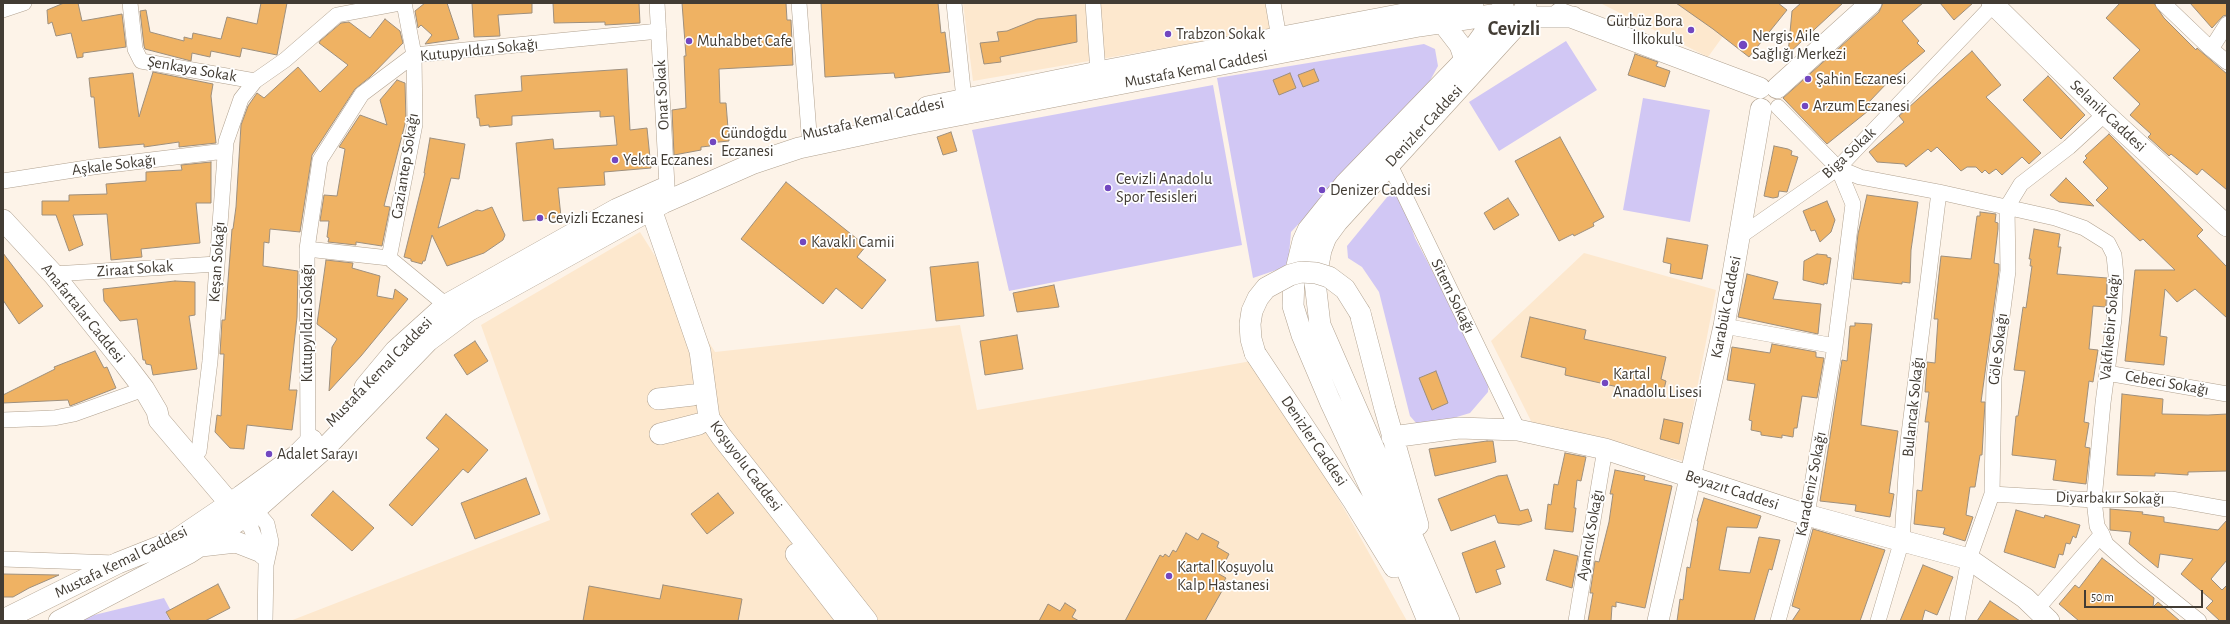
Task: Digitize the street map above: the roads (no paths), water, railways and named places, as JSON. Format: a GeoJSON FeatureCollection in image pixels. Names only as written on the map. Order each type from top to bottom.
{"type":"FeatureCollection","features":[{"type":"Feature","properties":{"kind":"street"},"geometry":{"type":"LineString","coordinates":[[3,10],[24,3]]}},
{"type":"Feature","properties":{"kind":"street","name":"Şenkaya Sokak"},"geometry":{"type":"LineString","coordinates":[[130,3],[135,49],[141,61],[255,81]]}},
{"type":"Feature","properties":{"kind":"street","name":"Keşan Sokağı"},"geometry":{"type":"LineString","coordinates":[[199,450],[210,361],[225,151],[233,115],[241,99],[255,81],[285,60],[337,15],[401,3]]}},
{"type":"Feature","properties":{"kind":"street","name":"Gaziantep Sokağı"},"geometry":{"type":"LineString","coordinates":[[389,258],[415,124],[414,55],[404,3]]}},
{"type":"Feature","properties":{"kind":"street","name":"Onat Sokak"},"geometry":{"type":"LineString","coordinates":[[657,3],[667,186]]}},
{"type":"Feature","properties":{"kind":"street"},"geometry":{"type":"LineString","coordinates":[[799,3],[809,133]]}},
{"type":"Feature","properties":{"kind":"street"},"geometry":{"type":"LineString","coordinates":[[954,3],[965,106]]}},
{"type":"Feature","properties":{"kind":"street"},"geometry":{"type":"LineString","coordinates":[[1093,3],[1099,79]]}},
{"type":"Feature","properties":{"kind":"street"},"geometry":{"type":"LineString","coordinates":[[1273,3],[1279,38]]}},
{"type":"Feature","properties":{"kind":"street","name":"Mustafa Kemal Caddesi"},"geometry":{"type":"LineString","coordinates":[[3,620],[118,563],[176,540],[242,507],[324,449],[405,364],[446,327],[468,311],[642,206],[667,186],[751,150],[809,133],[965,106],[1099,79],[1414,7],[1473,3]]}},
{"type":"Feature","properties":{"kind":"street"},"geometry":{"type":"LineString","coordinates":[[1502,8],[1525,7],[1573,17],[1769,98],[1871,3]]}},
{"type":"Feature","properties":{"kind":"street"},"geometry":{"type":"LineString","coordinates":[[2163,3],[2211,49],[2227,62]]}},
{"type":"Feature","properties":{"kind":"street","name":"Selanik Caddesi"},"geometry":{"type":"LineString","coordinates":[[1994,4],[2104,114],[2227,226]]}},
{"type":"Feature","properties":{"kind":"street","name":"Biga Sokak"},"geometry":{"type":"LineString","coordinates":[[1739,237],[1838,168],[1994,4]]}},
{"type":"Feature","properties":{"kind":"street","name":"Denizler Caddesi"},"geometry":{"type":"LineString","coordinates":[[1437,619],[1320,325],[1316,305],[1315,282],[1317,264],[1326,237],[1349,207],[1515,27],[1525,7]]}},
{"type":"Feature","properties":{"kind":"street","name":"Mustafa Kemal Caddesi"},"geometry":{"type":"LineString","coordinates":[[1099,79],[1443,23],[1502,8]]}},
{"type":"Feature","properties":{"kind":"street","name":"Denizler Caddesi"},"geometry":{"type":"LineString","coordinates":[[1437,619],[1392,534],[1330,401],[1302,335],[1292,298],[1299,257],[1308,230],[1345,184],[1465,60],[1502,8]]}},
{"type":"Feature","properties":{"kind":"street"},"geometry":{"type":"LineString","coordinates":[[1443,23],[1460,45],[1465,60]]}},
{"type":"Feature","properties":{"kind":"street"},"geometry":{"type":"LineString","coordinates":[[2211,49],[2227,24]]}},
{"type":"Feature","properties":{"kind":"street","name":"Kutupyıldızı Sokağı"},"geometry":{"type":"LineString","coordinates":[[308,444],[307,249],[320,160],[362,94],[414,55],[659,31]]}},
{"type":"Feature","properties":{"kind":"street","name":"Vakfıkebir Sokağı"},"geometry":{"type":"LineString","coordinates":[[1769,98],[1838,168],[1872,180],[1939,192],[2007,207],[2084,228],[2108,243],[2114,255],[2116,275],[2114,319],[2094,500],[2097,526],[2106,544],[2133,568],[2199,621]]}},
{"type":"Feature","properties":{"kind":"street","name":"Karabük Caddesi"},"geometry":{"type":"LineString","coordinates":[[1658,621],[1724,326],[1739,237],[1769,98]]}},
{"type":"Feature","properties":{"kind":"street","name":"Mustafa Kemal Caddesi"},"geometry":{"type":"LineString","coordinates":[[59,621],[196,547],[242,507],[353,402],[395,351],[446,305],[642,206],[687,191],[780,153],[965,106]]}},
{"type":"Feature","properties":{"kind":"street"},"geometry":{"type":"LineString","coordinates":[[2007,207],[2021,184],[2069,147],[2104,114]]}},
{"type":"Feature","properties":{"kind":"street","name":"Aşkale Sokağı"},"geometry":{"type":"LineString","coordinates":[[3,181],[93,167],[225,151]]}},
{"type":"Feature","properties":{"kind":"street","name":"Sitem Sokağı"},"geometry":{"type":"LineString","coordinates":[[1389,163],[1518,430]]}},
{"type":"Feature","properties":{"kind":"street","name":"Karadeniz Sokağı"},"geometry":{"type":"LineString","coordinates":[[1778,621],[1807,515],[1835,346],[1853,204],[1838,168]]}},
{"type":"Feature","properties":{"kind":"street","name":"Bulancak Sokağı"},"geometry":{"type":"LineString","coordinates":[[1878,621],[1902,540],[1908,442],[1939,192]]}},
{"type":"Feature","properties":{"kind":"street","name":"Koşuyolu Caddesi"},"geometry":{"type":"LineString","coordinates":[[642,206],[682,329],[693,395],[701,430],[848,621]]}},
{"type":"Feature","properties":{"kind":"street","name":"Koşuyolu Caddesi"},"geometry":{"type":"LineString","coordinates":[[642,206],[700,350],[709,418],[721,436],[868,621]]}},
{"type":"Feature","properties":{"kind":"street","name":"Göle Sokağı"},"geometry":{"type":"LineString","coordinates":[[1957,621],[1969,559],[1992,494],[1994,377],[2008,271],[2007,207]]}},
{"type":"Feature","properties":{"kind":"street","name":"Anafartalar Caddesi"},"geometry":{"type":"LineString","coordinates":[[5,226],[53,274],[144,389],[157,411],[159,420],[242,507]]}},
{"type":"Feature","properties":{"kind":"street"},"geometry":{"type":"LineString","coordinates":[[307,249],[389,258],[446,305]]}},
{"type":"Feature","properties":{"kind":"street","name":"Ziraat Sokak"},"geometry":{"type":"LineString","coordinates":[[53,274],[217,264]]}},
{"type":"Feature","properties":{"kind":"street","name":"Denizler Caddesi"},"geometry":{"type":"LineString","coordinates":[[1301,272],[1316,273],[1329,277],[1345,289],[1360,313],[1437,619],[1354,502],[1255,353],[1251,339],[1250,324],[1252,311],[1258,298],[1266,288],[1290,275],[1301,272]]}},
{"type":"Feature","properties":{"kind":"street"},"geometry":{"type":"LineString","coordinates":[[1724,326],[1835,346]]}},
{"type":"Feature","properties":{"kind":"street","name":"Cebeci Sokağı"},"geometry":{"type":"LineString","coordinates":[[2107,373],[2227,394]]}},
{"type":"Feature","properties":{"kind":"street"},"geometry":{"type":"LineString","coordinates":[[3,420],[54,418],[74,414],[144,389]]}},
{"type":"Feature","properties":{"kind":"street"},"geometry":{"type":"LineString","coordinates":[[658,399],[693,395]]}},
{"type":"Feature","properties":{"kind":"street","name":"Anafartalar Caddesi"},"geometry":{"type":"LineString","coordinates":[[157,411],[168,414],[199,450],[242,507]]}},
{"type":"Feature","properties":{"kind":"street"},"geometry":{"type":"LineString","coordinates":[[660,434],[699,424]]}},
{"type":"Feature","properties":{"kind":"street","name":"Beyazıt Caddesi"},"geometry":{"type":"LineString","coordinates":[[1392,437],[1459,428],[1518,430],[1605,449],[1807,515],[1969,559],[2025,598],[2043,615]]}},
{"type":"Feature","properties":{"kind":"street","name":"Ayancık Sokağı"},"geometry":{"type":"LineString","coordinates":[[1576,621],[1605,449]]}},
{"type":"Feature","properties":{"kind":"street","name":"Diyarbakır Sokağı"},"geometry":{"type":"LineString","coordinates":[[1992,494],[2094,500],[2171,499],[2227,509]]}},
{"type":"Feature","properties":{"kind":"street"},"geometry":{"type":"LineString","coordinates":[[242,507],[262,558],[265,621]]}},
{"type":"Feature","properties":{"kind":"street"},"geometry":{"type":"LineString","coordinates":[[2043,615],[2102,534]]}},
{"type":"Feature","properties":{"kind":"street"},"geometry":{"type":"LineString","coordinates":[[196,547],[236,542],[262,558]]}},
{"type":"Feature","properties":{"kind":"street"},"geometry":{"type":"LineString","coordinates":[[3,559],[118,563]]}},
{"type":"Feature","properties":{"kind":"place","name":"Gürbüz Bora İlkokulu"},"geometry":{"type":"Point","coordinates":[1691,30]}},
{"type":"Feature","properties":{"kind":"place","name":"Trabzon Sokak"},"geometry":{"type":"Point","coordinates":[1168,34]}},
{"type":"Feature","properties":{"kind":"place","name":"Muhabbet Cafe"},"geometry":{"type":"Point","coordinates":[689,41]}},
{"type":"Feature","properties":{"kind":"place","name":"Nergis Aile Sağlığı Merkezi"},"geometry":{"type":"Point","coordinates":[1743,45]}},
{"type":"Feature","properties":{"kind":"place","name":"Şahin Eczanesi"},"geometry":{"type":"Point","coordinates":[1808,79]}},
{"type":"Feature","properties":{"kind":"place","name":"Arzum Eczanesi"},"geometry":{"type":"Point","coordinates":[1805,106]}},
{"type":"Feature","properties":{"kind":"place","name":"Gündoğdu Eczanesi"},"geometry":{"type":"Point","coordinates":[713,142]}},
{"type":"Feature","properties":{"kind":"place","name":"Yekta Eczanesi"},"geometry":{"type":"Point","coordinates":[615,160]}},
{"type":"Feature","properties":{"kind":"place","name":"Cevizli Anadolu Spor Tesisleri"},"geometry":{"type":"Point","coordinates":[1108,188]}},
{"type":"Feature","properties":{"kind":"place","name":"Denizer Caddesi"},"geometry":{"type":"Point","coordinates":[1322,190]}},
{"type":"Feature","properties":{"kind":"place","name":"Cevizli Eczanesi"},"geometry":{"type":"Point","coordinates":[540,218]}},
{"type":"Feature","properties":{"kind":"place","name":"Kavaklı Camii"},"geometry":{"type":"Point","coordinates":[803,242]}},
{"type":"Feature","properties":{"kind":"place","name":"Kartal Anadolu Lisesi"},"geometry":{"type":"Point","coordinates":[1605,383]}},
{"type":"Feature","properties":{"kind":"place","name":"Adalet Sarayı"},"geometry":{"type":"Point","coordinates":[269,454]}},
{"type":"Feature","properties":{"kind":"place","name":"Kartal Koşuyolu Kalp Hastanesi"},"geometry":{"type":"Point","coordinates":[1169,576]}},
{"type":"Feature","properties":{"kind":"district","name":"Cevizli"},"geometry":{"type":"Point","coordinates":[1514,29]}}]}
